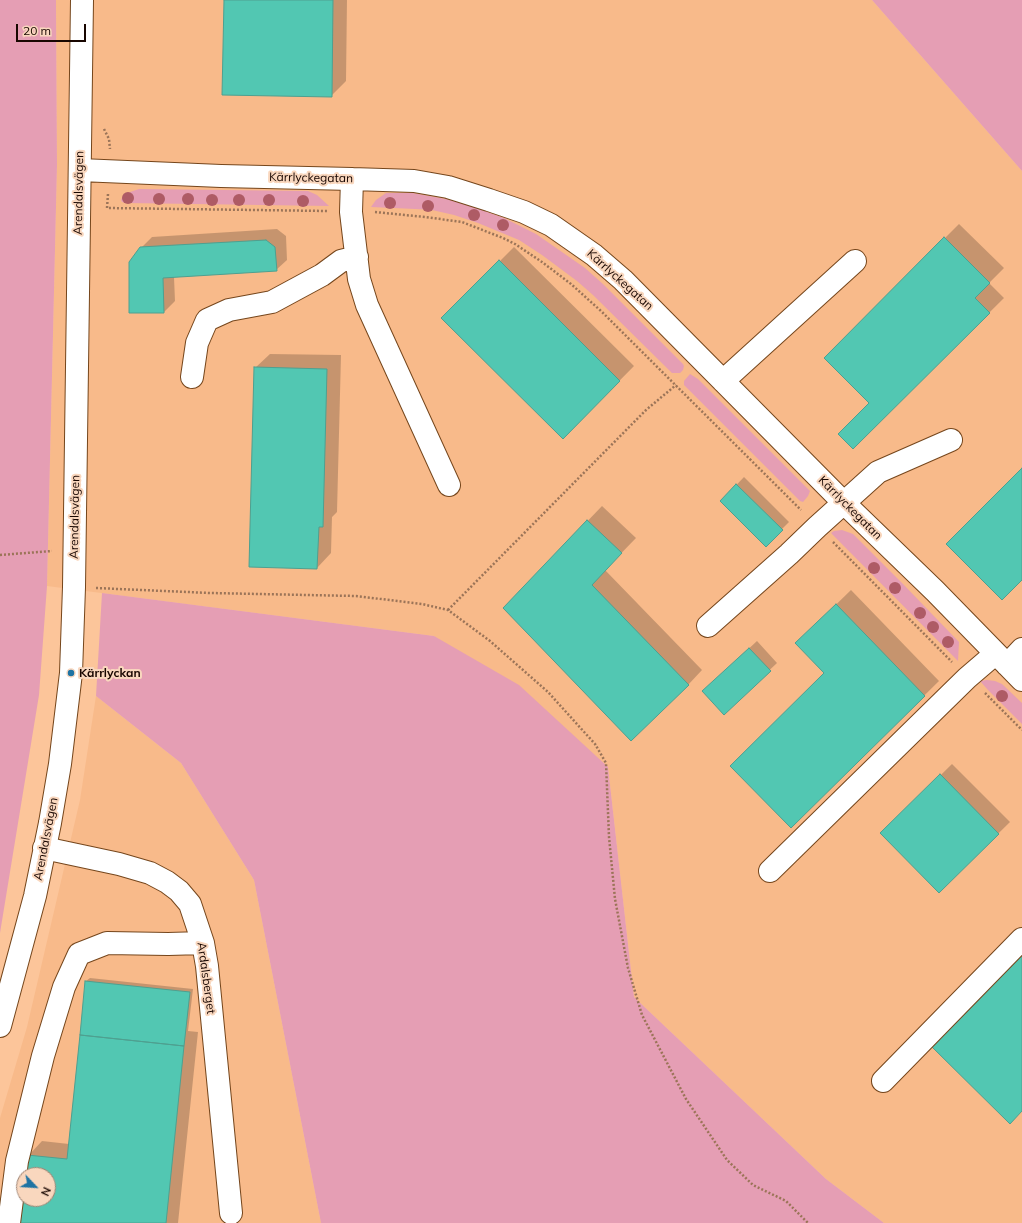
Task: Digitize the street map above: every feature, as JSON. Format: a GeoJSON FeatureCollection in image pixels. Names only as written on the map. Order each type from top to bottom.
{"type":"FeatureCollection","features":[{"type":"Feature","properties":{"kind":"street","name":"Arendalsvägen"},"geometry":{"type":"LineString","coordinates":[[0,1026],[35,896],[60,764],[71,673],[74,587],[82,0]]}},
{"type":"Feature","properties":{"kind":"street","name":"Kärrlyckegatan"},"geometry":{"type":"LineString","coordinates":[[80,170],[221,176],[414,181],[448,186],[524,212],[551,225],[594,255],[623,280],[844,503],[935,591],[1022,680]]}},
{"type":"Feature","properties":{"kind":"street"},"geometry":{"type":"LineString","coordinates":[[352,179],[351,212],[359,279],[367,305],[449,485]]}},
{"type":"Feature","properties":{"kind":"street"},"geometry":{"type":"LineString","coordinates":[[192,377],[197,343],[207,320],[229,310],[272,302],[322,275],[341,261],[357,257]]}},
{"type":"Feature","properties":{"kind":"street"},"geometry":{"type":"LineString","coordinates":[[723,380],[855,261]]}},
{"type":"Feature","properties":{"kind":"street"},"geometry":{"type":"LineString","coordinates":[[708,626],[878,472],[952,440]]}},
{"type":"Feature","properties":{"kind":"street"},"geometry":{"type":"LineString","coordinates":[[770,871],[967,678],[1022,649]]}},
{"type":"Feature","properties":{"kind":"street","name":"Ardalsberget"},"geometry":{"type":"LineString","coordinates":[[44,848],[119,864],[150,873],[167,882],[179,891],[190,904],[203,943],[206,966],[230,1213]]}},
{"type":"Feature","properties":{"kind":"street"},"geometry":{"type":"LineString","coordinates":[[883,1081],[1022,939]]}},
{"type":"Feature","properties":{"kind":"street"},"geometry":{"type":"LineString","coordinates":[[10,1223],[18,1161],[43,1056],[64,987],[79,954],[107,943],[203,943]]}},
{"type":"Feature","properties":{"kind":"path"},"geometry":{"type":"LineString","coordinates":[[108,171],[107,208],[382,212],[462,222],[516,244],[571,284],[601,310],[756,464],[967,678],[1022,730]]}},
{"type":"Feature","properties":{"kind":"path"},"geometry":{"type":"LineString","coordinates":[[448,610],[646,410],[676,385]]}},
{"type":"Feature","properties":{"kind":"path"},"geometry":{"type":"LineString","coordinates":[[0,555],[74,549]]}},
{"type":"Feature","properties":{"kind":"path"},"geometry":{"type":"LineString","coordinates":[[74,587],[210,593],[356,596],[422,604],[448,610],[490,641],[548,692],[595,744],[606,763],[609,837],[614,899],[628,968],[642,1015],[686,1099],[727,1160],[753,1185],[786,1201],[808,1223]]}},
{"type":"Feature","properties":{"kind":"shaded area"},"geometry":{"type":"Polygon","coordinates":[[[0,0],[56,0],[57,165],[47,586],[39,695],[0,933],[0,0]]]}},
{"type":"Feature","properties":{"kind":"shaded area"},"geometry":{"type":"Polygon","coordinates":[[[56,0],[872,0],[1022,171],[1022,1223],[884,1223],[826,1179],[634,997],[608,767],[434,636],[47,586],[57,165],[56,0]]]}},
{"type":"Feature","properties":{"kind":"shaded area"},"geometry":{"type":"Polygon","coordinates":[[[872,0],[1022,0],[1022,171],[872,0]]]}},
{"type":"Feature","properties":{"kind":"shaded area"},"geometry":{"type":"Polygon","coordinates":[[[139,189],[308,191],[317,195],[329,206],[122,202],[122,198],[130,192],[139,189]]]}},
{"type":"Feature","properties":{"kind":"shaded area"},"geometry":{"type":"Polygon","coordinates":[[[386,193],[413,193],[457,201],[504,218],[536,234],[585,268],[604,285],[683,364],[683,370],[680,373],[672,373],[577,281],[519,240],[478,223],[432,210],[371,207],[376,200],[386,193]]]}},
{"type":"Feature","properties":{"kind":"shaded area"},"geometry":{"type":"Polygon","coordinates":[[[690,374],[698,379],[810,491],[803,502],[800,501],[684,385],[684,381],[690,374]]]}},
{"type":"Feature","properties":{"kind":"shaded area"},"geometry":{"type":"Polygon","coordinates":[[[842,530],[853,534],[959,642],[958,661],[831,533],[842,530]]]}},
{"type":"Feature","properties":{"kind":"shaded area"},"geometry":{"type":"Polygon","coordinates":[[[102,593],[434,636],[519,685],[608,767],[634,997],[826,1179],[884,1223],[321,1223],[254,880],[181,763],[96,696],[102,593]]]}},
{"type":"Feature","properties":{"kind":"shaded area"},"geometry":{"type":"Polygon","coordinates":[[[987,680],[1002,684],[1022,703],[1022,724],[980,681],[987,680]]]}},
{"type":"Feature","properties":{"kind":"shaded area"},"geometry":{"type":"Polygon","coordinates":[[[96,696],[181,763],[254,880],[321,1223],[0,1223],[0,1118],[27,1027],[80,800],[96,696]]]}},
{"type":"Feature","properties":{"kind":"building"},"geometry":{"type":"Polygon","coordinates":[[[224,0],[333,0],[332,97],[222,95],[224,0]]]}},
{"type":"Feature","properties":{"kind":"building"},"geometry":{"type":"Polygon","coordinates":[[[944,237],[990,283],[975,298],[990,313],[853,449],[838,434],[869,403],[824,358],[944,237]]]}},
{"type":"Feature","properties":{"kind":"building"},"geometry":{"type":"Polygon","coordinates":[[[266,240],[275,247],[277,271],[163,278],[164,313],[129,313],[129,262],[140,247],[266,240]]]}},
{"type":"Feature","properties":{"kind":"building"},"geometry":{"type":"Polygon","coordinates":[[[499,260],[620,381],[563,439],[441,318],[499,260]]]}},
{"type":"Feature","properties":{"kind":"building"},"geometry":{"type":"Polygon","coordinates":[[[254,367],[327,369],[323,527],[319,527],[317,569],[249,567],[254,367]]]}},
{"type":"Feature","properties":{"kind":"building"},"geometry":{"type":"Polygon","coordinates":[[[1022,468],[1022,580],[1002,600],[946,544],[1022,468]]]}},
{"type":"Feature","properties":{"kind":"building"},"geometry":{"type":"Polygon","coordinates":[[[736,484],[783,530],[766,547],[720,501],[736,484]]]}},
{"type":"Feature","properties":{"kind":"building"},"geometry":{"type":"Polygon","coordinates":[[[587,520],[622,553],[592,585],[689,685],[631,741],[503,608],[587,520]]]}},
{"type":"Feature","properties":{"kind":"building"},"geometry":{"type":"Polygon","coordinates":[[[836,604],[925,696],[791,828],[730,766],[824,673],[795,643],[836,604]]]}},
{"type":"Feature","properties":{"kind":"building"},"geometry":{"type":"Polygon","coordinates":[[[749,648],[771,671],[724,715],[702,691],[749,648]]]}},
{"type":"Feature","properties":{"kind":"building"},"geometry":{"type":"Polygon","coordinates":[[[940,774],[999,834],[939,893],[880,833],[940,774]]]}},
{"type":"Feature","properties":{"kind":"building"},"geometry":{"type":"Polygon","coordinates":[[[1022,951],[1022,1111],[1010,1124],[930,1045],[1022,951]]]}},
{"type":"Feature","properties":{"kind":"building"},"geometry":{"type":"Polygon","coordinates":[[[85,981],[190,992],[184,1046],[80,1035],[85,981]]]}},
{"type":"Feature","properties":{"kind":"building"},"geometry":{"type":"Polygon","coordinates":[[[80,1035],[184,1046],[166,1223],[19,1223],[21,1207],[56,1207],[56,1167],[26,1167],[27,1155],[67,1159],[80,1035]]]}},
{"type":"Feature","properties":{"kind":"place","name":"Kärrlyckan"},"geometry":{"type":"Point","coordinates":[71,673]}}]}
